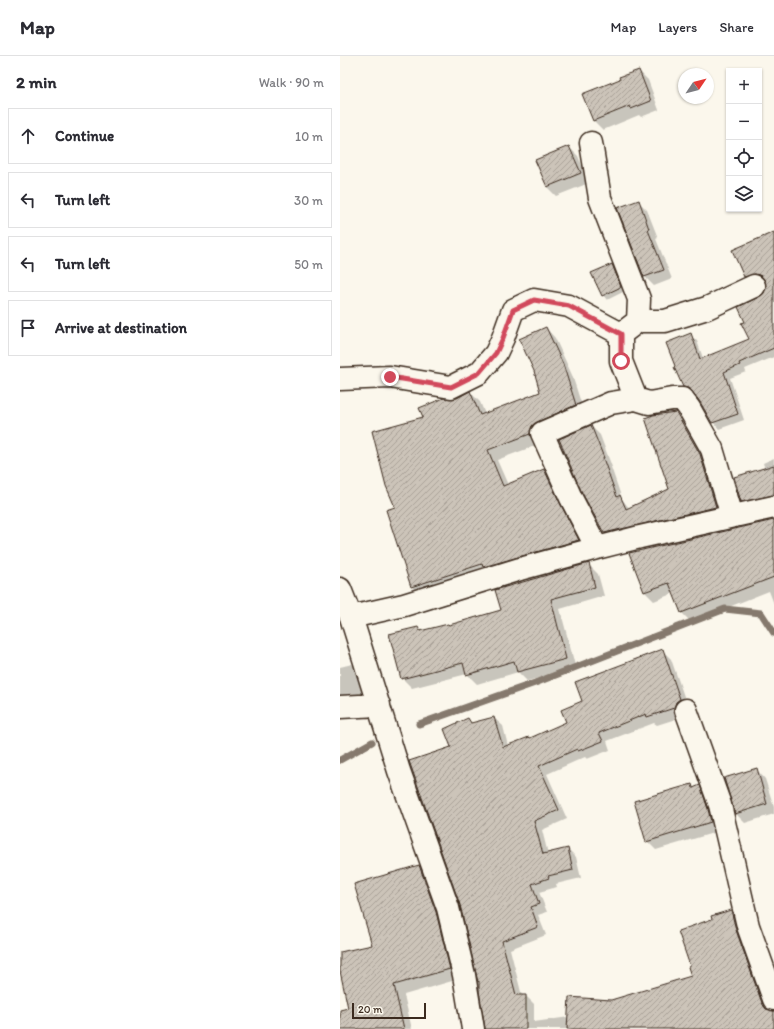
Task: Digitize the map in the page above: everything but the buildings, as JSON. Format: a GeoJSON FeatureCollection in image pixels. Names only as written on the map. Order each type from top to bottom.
{"type":"FeatureCollection","features":[{"type":"Feature","properties":{"kind":"street"},"geometry":{"type":"LineString","coordinates":[[592,144],[600,198],[639,299],[638,321]]}},
{"type":"Feature","properties":{"kind":"street"},"geometry":{"type":"LineString","coordinates":[[621,334],[638,321],[665,321],[672,319],[707,308],[754,286]]}},
{"type":"Feature","properties":{"kind":"street"},"geometry":{"type":"LineString","coordinates":[[340,379],[390,377],[451,387],[479,373],[496,353],[513,310],[534,300],[569,306],[621,334]]}},
{"type":"Feature","properties":{"kind":"street"},"geometry":{"type":"LineString","coordinates":[[621,334],[621,361],[636,399]]}},
{"type":"Feature","properties":{"kind":"street"},"geometry":{"type":"LineString","coordinates":[[598,548],[571,498],[542,433],[611,403],[636,399],[649,403],[672,399],[682,399],[689,408],[712,449],[732,516]]}},
{"type":"Feature","properties":{"kind":"street"},"geometry":{"type":"LineString","coordinates":[[351,617],[404,605],[520,569],[598,548],[774,507]]}},
{"type":"Feature","properties":{"kind":"street"},"geometry":{"type":"LineString","coordinates":[[340,589],[351,617],[399,771],[448,908],[464,975],[473,1029]]}},
{"type":"Feature","properties":{"kind":"street"},"geometry":{"type":"LineString","coordinates":[[340,706],[379,705]]}},
{"type":"Feature","properties":{"kind":"street"},"geometry":{"type":"LineString","coordinates":[[686,710],[720,805],[748,926],[774,1000]]}},
{"type":"Feature","properties":{"kind":"waterway"},"geometry":{"type":"LineString","coordinates":[[419,724],[535,683],[725,609],[761,613],[774,633]]}},
{"type":"Feature","properties":{"kind":"waterway"},"geometry":{"type":"LineString","coordinates":[[340,760],[372,742]]}},
{"type":"Feature","properties":{"kind":"route"},"geometry":{"type":"LineString","coordinates":[[390,377],[451,387],[479,373],[496,353],[513,310],[534,300],[569,306],[621,334],[621,361]]}}]}
